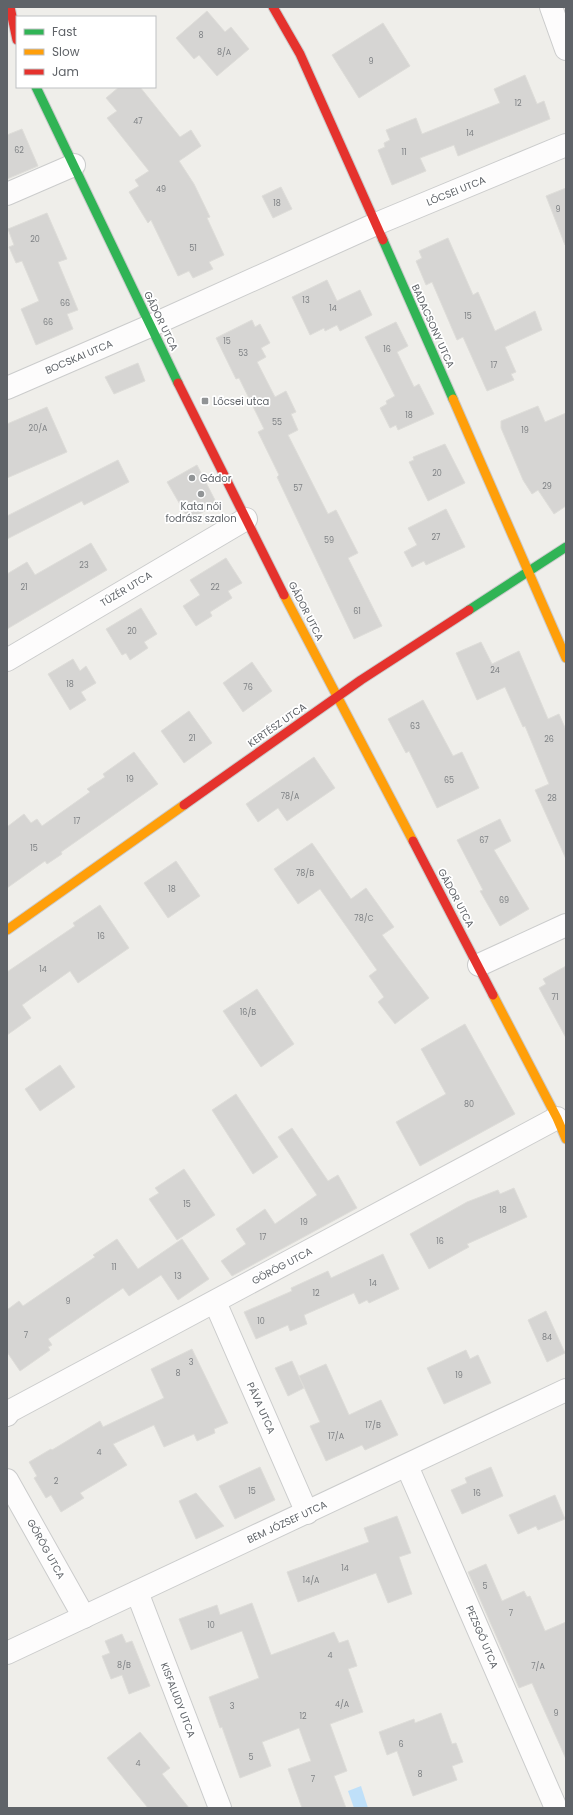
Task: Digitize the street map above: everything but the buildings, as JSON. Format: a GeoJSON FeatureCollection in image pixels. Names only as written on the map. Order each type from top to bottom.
{"type":"FeatureCollection","features":[{"type":"Feature","properties":{"kind":"street","name":"BADACSONY UTCA"},"geometry":{"type":"LineString","coordinates":[[274,7],[300,54],[566,658]]}},
{"type":"Feature","properties":{"kind":"street"},"geometry":{"type":"LineString","coordinates":[[551,7],[566,48]]}},
{"type":"Feature","properties":{"kind":"street","name":"GÁDOR UTCA"},"geometry":{"type":"LineString","coordinates":[[36,88],[150,326],[246,519],[479,965],[557,1118],[566,1139]]}},
{"type":"Feature","properties":{"kind":"street","name":"LŐCSEI UTCA"},"geometry":{"type":"LineString","coordinates":[[150,326],[376,224],[566,145]]}},
{"type":"Feature","properties":{"kind":"street"},"geometry":{"type":"LineString","coordinates":[[7,194],[74,165]]}},
{"type":"Feature","properties":{"kind":"street","name":"BOCSKAI UTCA"},"geometry":{"type":"LineString","coordinates":[[7,388],[150,326]]}},
{"type":"Feature","properties":{"kind":"street","name":"TÜZÉR UTCA"},"geometry":{"type":"LineString","coordinates":[[7,660],[246,519]]}},
{"type":"Feature","properties":{"kind":"street","name":"KERTÉSZ UTCA"},"geometry":{"type":"LineString","coordinates":[[7,930],[338,696],[566,548]]}},
{"type":"Feature","properties":{"kind":"street"},"geometry":{"type":"LineString","coordinates":[[479,965],[566,925]]}},
{"type":"Feature","properties":{"kind":"street","name":"GÖRÖG UTCA"},"geometry":{"type":"LineString","coordinates":[[7,1415],[10,1411],[557,1118]]}},
{"type":"Feature","properties":{"kind":"street","name":"PÁVA UTCA"},"geometry":{"type":"LineString","coordinates":[[214,1302],[307,1513]]}},
{"type":"Feature","properties":{"kind":"street","name":"BEM JÓZSEF UTCA"},"geometry":{"type":"LineString","coordinates":[[7,1653],[566,1390]]}},
{"type":"Feature","properties":{"kind":"street","name":"PEZSGŐ UTCA"},"geometry":{"type":"LineString","coordinates":[[407,1466],[556,1808]]}},
{"type":"Feature","properties":{"kind":"street","name":"GÖRÖG UTCA"},"geometry":{"type":"LineString","coordinates":[[7,1480],[84,1617]]}},
{"type":"Feature","properties":{"kind":"street","name":"KISFALUDY UTCA"},"geometry":{"type":"LineString","coordinates":[[137,1592],[220,1808]]}},
{"type":"Feature","properties":{"kind":"water"},"geometry":{"type":"Polygon","coordinates":[[[361,1786],[368,1808],[354,1808],[348,1791],[361,1786]]]}},
{"type":"Feature","properties":{"kind":"traffic: fast"},"geometry":{"type":"LineString","coordinates":[[36,88],[178,383]]}},
{"type":"Feature","properties":{"kind":"traffic: fast"},"geometry":{"type":"LineString","coordinates":[[383,240],[453,399]]}},
{"type":"Feature","properties":{"kind":"traffic: fast"},"geometry":{"type":"LineString","coordinates":[[469,610],[566,547]]}},
{"type":"Feature","properties":{"kind":"traffic: slow"},"geometry":{"type":"LineString","coordinates":[[453,399],[566,658]]}},
{"type":"Feature","properties":{"kind":"traffic: slow"},"geometry":{"type":"LineString","coordinates":[[284,595],[413,841]]}},
{"type":"Feature","properties":{"kind":"traffic: slow"},"geometry":{"type":"LineString","coordinates":[[7,930],[184,805]]}},
{"type":"Feature","properties":{"kind":"traffic: slow"},"geometry":{"type":"LineString","coordinates":[[493,995],[557,1118],[566,1139]]}},
{"type":"Feature","properties":{"kind":"traffic: jam"},"geometry":{"type":"LineString","coordinates":[[10,7],[16,35]]}},
{"type":"Feature","properties":{"kind":"traffic: jam"},"geometry":{"type":"LineString","coordinates":[[273,7],[300,54],[383,240]]}},
{"type":"Feature","properties":{"kind":"traffic: jam"},"geometry":{"type":"LineString","coordinates":[[178,383],[284,595]]}},
{"type":"Feature","properties":{"kind":"traffic: jam"},"geometry":{"type":"LineString","coordinates":[[184,805],[361,680],[469,610]]}},
{"type":"Feature","properties":{"kind":"traffic: jam"},"geometry":{"type":"LineString","coordinates":[[413,841],[493,995]]}},
{"type":"Feature","properties":{"kind":"place","name":"Lőcsei utca"},"geometry":{"type":"Point","coordinates":[205,401]}},
{"type":"Feature","properties":{"kind":"place","name":"Gádor"},"geometry":{"type":"Point","coordinates":[192,478]}},
{"type":"Feature","properties":{"kind":"place","name":"Kata női fodrász szalon"},"geometry":{"type":"Point","coordinates":[201,494]}}]}
